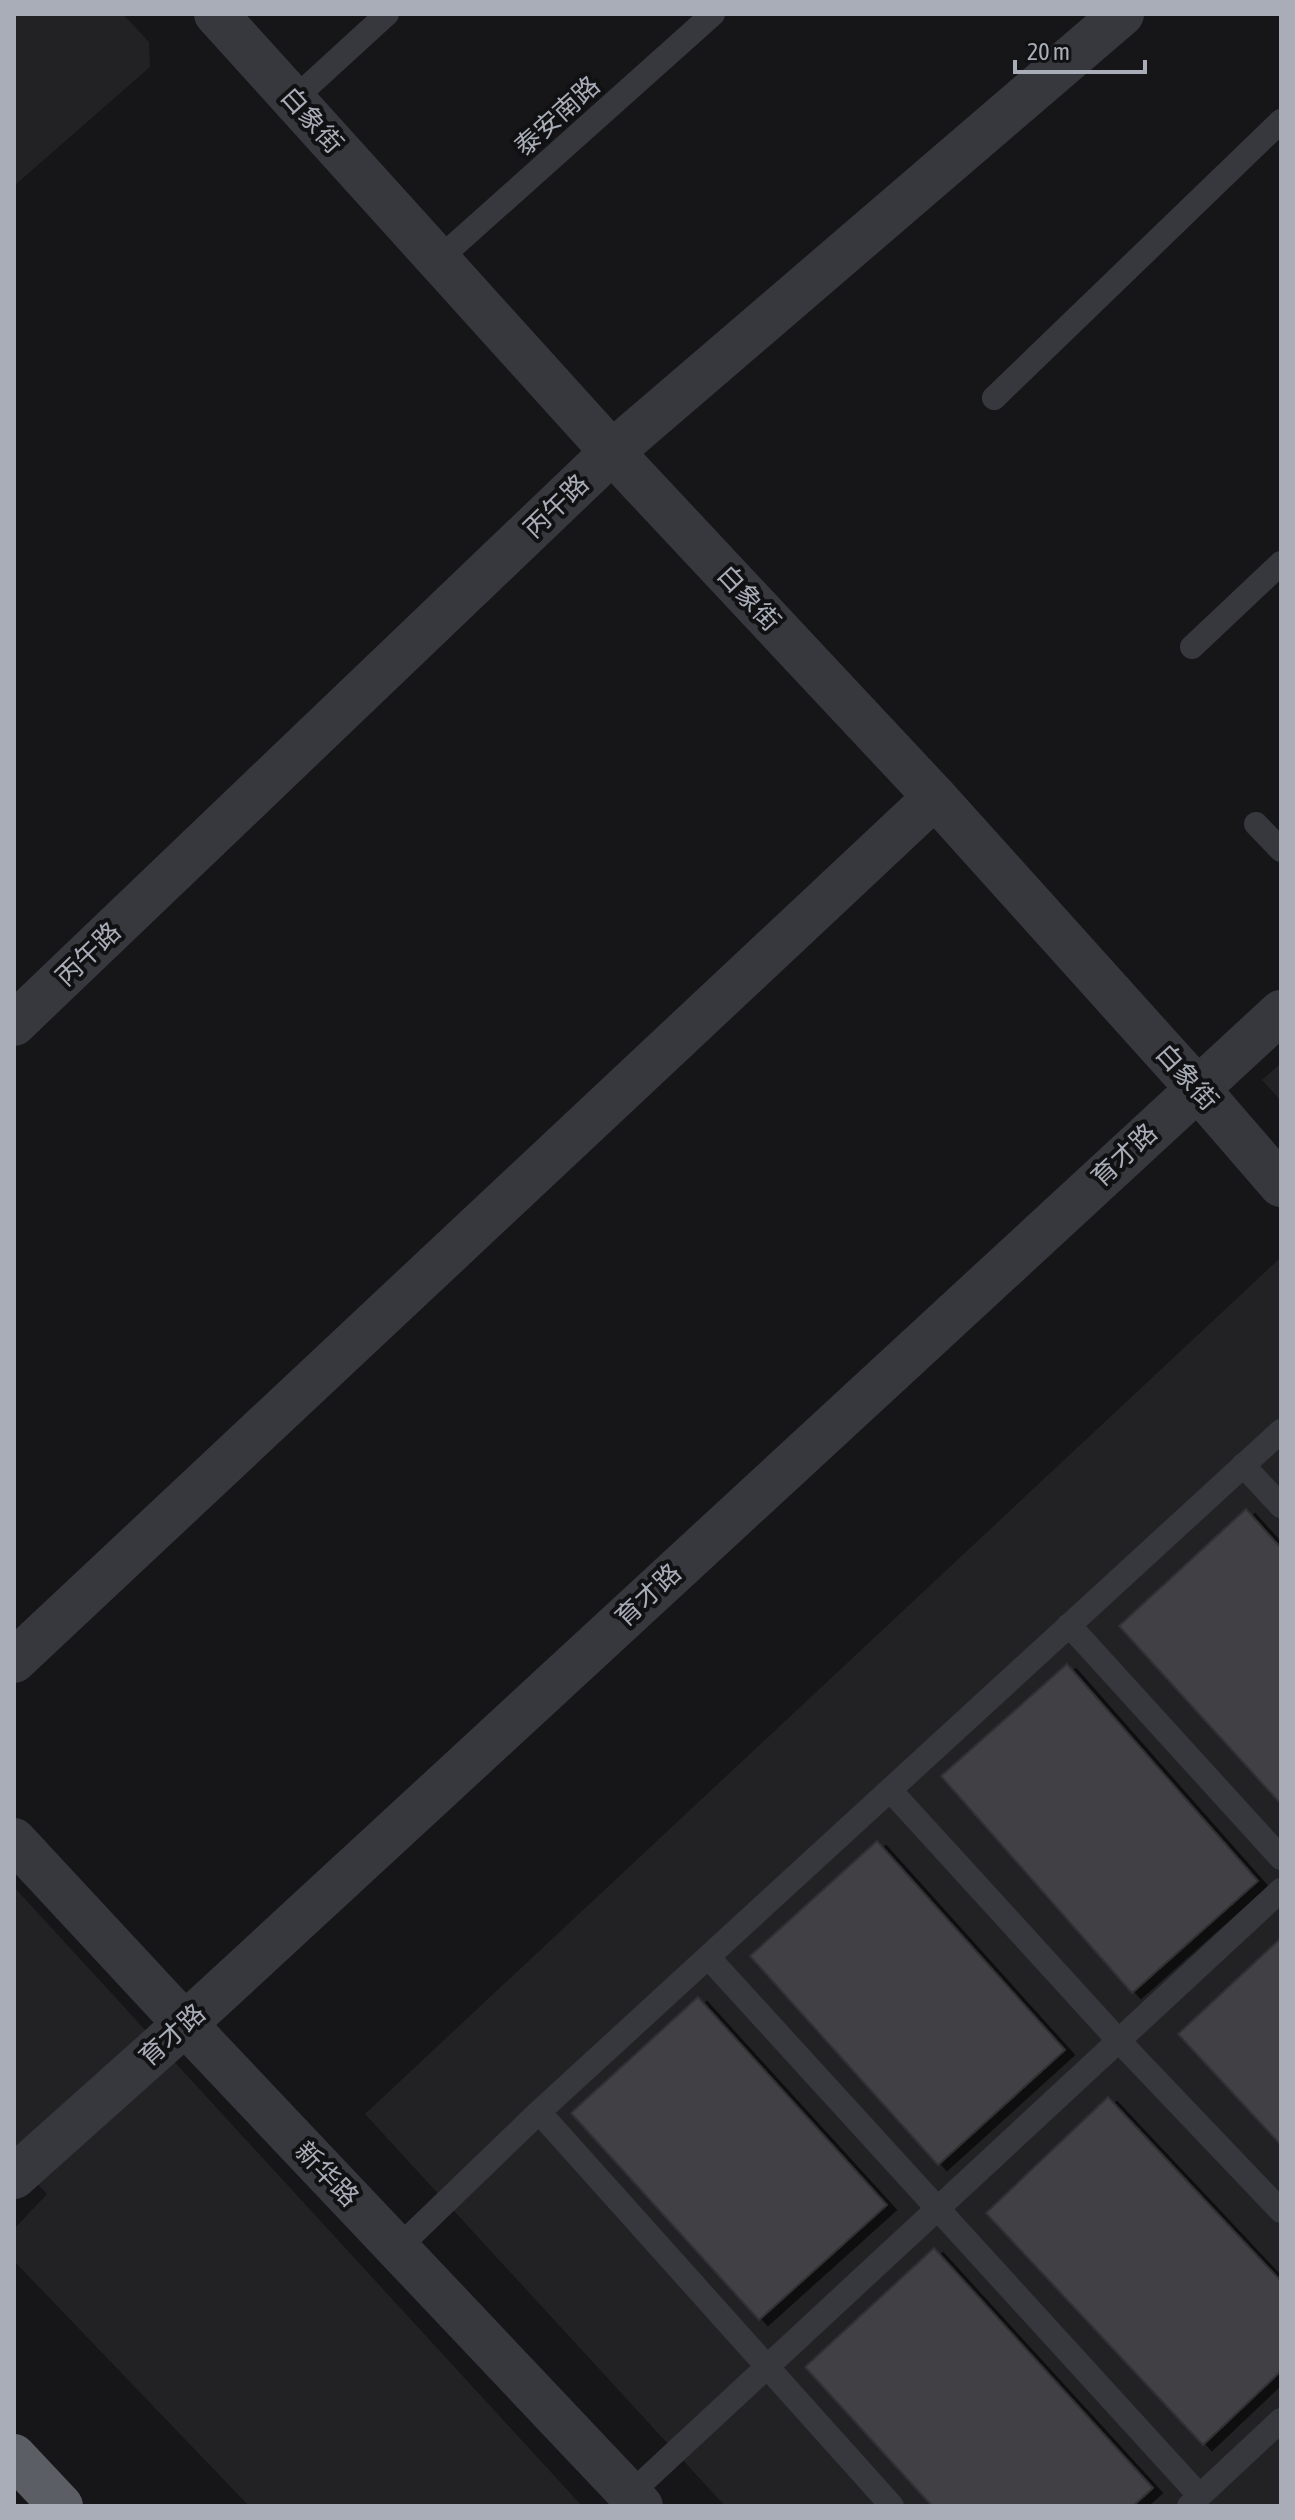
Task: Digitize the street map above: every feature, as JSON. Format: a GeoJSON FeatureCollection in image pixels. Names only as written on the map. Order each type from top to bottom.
{"type":"FeatureCollection","features":[{"type":"Feature","properties":{"kind":"highway"},"geometry":{"type":"LineString","coordinates":[[14,2456],[61,2506]]}},
{"type":"Feature","properties":{"kind":"street","name":"白象街"},"geometry":{"type":"LineString","coordinates":[[216,14],[612,452],[935,797],[1281,1185]]}},
{"type":"Feature","properties":{"kind":"street","name":"丙午路"},"geometry":{"type":"LineString","coordinates":[[14,1024],[612,452],[1122,14]]}},
{"type":"Feature","properties":{"kind":"street"},"geometry":{"type":"LineString","coordinates":[[14,1661],[935,797]]}},
{"type":"Feature","properties":{"kind":"street","name":"育才路"},"geometry":{"type":"LineString","coordinates":[[14,2177],[185,2024],[1281,1012]]}},
{"type":"Feature","properties":{"kind":"street","name":"新华路"},"geometry":{"type":"LineString","coordinates":[[14,1840],[636,2500]]}},
{"type":"Feature","properties":{"kind":"lane"},"geometry":{"type":"LineString","coordinates":[[293,100],[387,14]]}},
{"type":"Feature","properties":{"kind":"lane","name":"泰安南路"},"geometry":{"type":"LineString","coordinates":[[439,259],[713,14]]}},
{"type":"Feature","properties":{"kind":"lane"},"geometry":{"type":"LineString","coordinates":[[994,398],[1281,121]]}},
{"type":"Feature","properties":{"kind":"lane"},"geometry":{"type":"LineString","coordinates":[[1192,647],[1281,563]]}},
{"type":"Feature","properties":{"kind":"lane"},"geometry":{"type":"LineString","coordinates":[[1256,824],[1281,850]]}},
{"type":"Feature","properties":{"kind":"lane"},"geometry":{"type":"LineString","coordinates":[[398,2248],[539,2112],[1281,1431]]}},
{"type":"Feature","properties":{"kind":"lane"},"geometry":{"type":"LineString","coordinates":[[1243,1465],[1281,1506]]}},
{"type":"Feature","properties":{"kind":"lane"},"geometry":{"type":"LineString","coordinates":[[1069,1625],[1281,1858]]}},
{"type":"Feature","properties":{"kind":"lane"},"geometry":{"type":"LineString","coordinates":[[890,1790],[1119,2041],[1281,2211]]}},
{"type":"Feature","properties":{"kind":"lane"},"geometry":{"type":"LineString","coordinates":[[636,2500],[767,2367],[1281,1890]]}},
{"type":"Feature","properties":{"kind":"lane"},"geometry":{"type":"LineString","coordinates":[[708,1957],[939,2207],[1194,2501],[1281,2420]]}},
{"type":"Feature","properties":{"kind":"lane"},"geometry":{"type":"LineString","coordinates":[[539,2112],[892,2506]]}},
{"type":"Feature","properties":{"kind":"shaded area"},"geometry":{"type":"Polygon","coordinates":[[[14,14],[123,14],[149,42],[150,67],[14,186],[14,14]]]}},
{"type":"Feature","properties":{"kind":"shaded area"},"geometry":{"type":"Polygon","coordinates":[[[1281,1063],[1281,1101],[1262,1080],[1281,1063]]]}},
{"type":"Feature","properties":{"kind":"shaded area"},"geometry":{"type":"Polygon","coordinates":[[[1279,1259],[1281,2506],[725,2506],[365,2114],[1279,1259]]]}},
{"type":"Feature","properties":{"kind":"shaded area"},"geometry":{"type":"Polygon","coordinates":[[[14,1887],[582,2506],[249,2506],[14,2261],[14,2229],[47,2194],[14,2160],[14,1887]]]}},
{"type":"Feature","properties":{"kind":"building"},"geometry":{"type":"Polygon","coordinates":[[[1246,1509],[1281,1548],[1281,1804],[1119,1626],[1246,1509]]]}},
{"type":"Feature","properties":{"kind":"building"},"geometry":{"type":"Polygon","coordinates":[[[1067,1664],[1258,1881],[1132,1993],[941,1776],[1067,1664]]]}},
{"type":"Feature","properties":{"kind":"building"},"geometry":{"type":"Polygon","coordinates":[[[877,1841],[1065,2050],[938,2165],[750,1956],[877,1841]]]}},
{"type":"Feature","properties":{"kind":"building"},"geometry":{"type":"Polygon","coordinates":[[[1281,1938],[1281,2145],[1178,2034],[1281,1938]]]}},
{"type":"Feature","properties":{"kind":"building"},"geometry":{"type":"Polygon","coordinates":[[[698,1997],[887,2205],[759,2320],[571,2113],[698,1997]]]}},
{"type":"Feature","properties":{"kind":"building"},"geometry":{"type":"Polygon","coordinates":[[[1108,2097],[1281,2281],[1281,2371],[1203,2445],[986,2213],[1108,2097]]]}},
{"type":"Feature","properties":{"kind":"building"},"geometry":{"type":"Polygon","coordinates":[[[934,2248],[1153,2488],[1133,2506],[932,2506],[805,2367],[934,2248]]]}}]}
